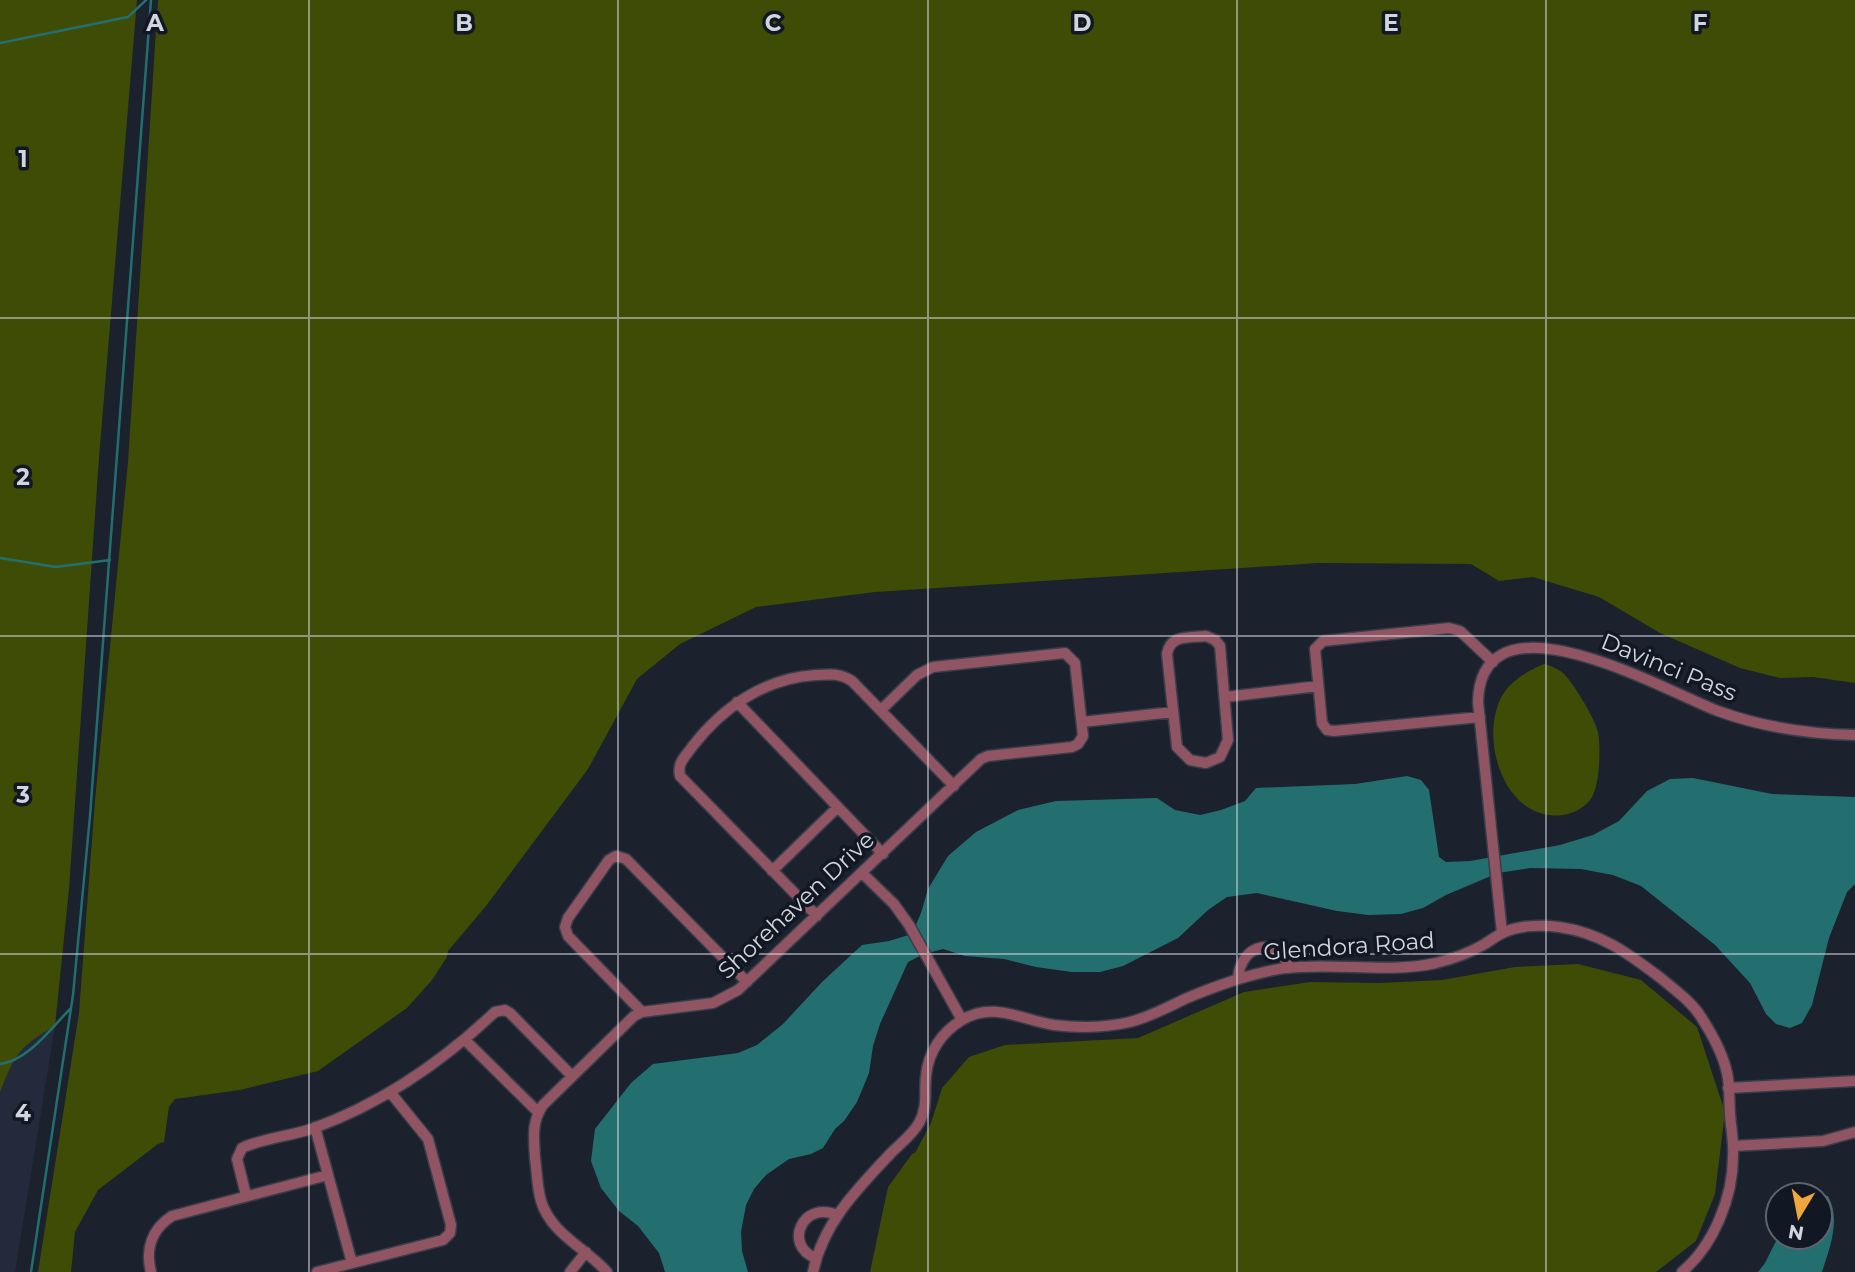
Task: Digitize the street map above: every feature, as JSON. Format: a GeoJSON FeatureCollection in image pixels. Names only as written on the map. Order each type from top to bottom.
{"type":"FeatureCollection","features":[{"type":"Feature","properties":{"kind":"street"},"geometry":{"type":"LineString","coordinates":[[1480,717],[1331,731],[1322,723],[1315,649],[1323,641],[1449,628],[1460,631],[1493,662],[1479,692],[1502,933]]}},
{"type":"Feature","properties":{"kind":"street"},"geometry":{"type":"LineString","coordinates":[[1206,636],[1218,643],[1225,696],[1228,743],[1223,753],[1211,762],[1194,762],[1179,751],[1167,654],[1170,643],[1176,639],[1206,636]]}},
{"type":"Feature","properties":{"kind":"street","name":"Davinci Pass"},"geometry":{"type":"LineString","coordinates":[[1493,662],[1518,648],[1588,656],[1628,670],[1718,711],[1758,723],[1792,731],[1855,735]]}},
{"type":"Feature","properties":{"kind":"street"},"geometry":{"type":"LineString","coordinates":[[881,710],[917,675],[933,667],[1061,652],[1069,654],[1074,663],[1082,722],[1173,712]]}},
{"type":"Feature","properties":{"kind":"street"},"geometry":{"type":"LineString","coordinates":[[817,916],[683,779],[679,771],[680,762],[699,738],[737,702],[774,683],[830,674],[846,677],[954,786]]}},
{"type":"Feature","properties":{"kind":"street"},"geometry":{"type":"LineString","coordinates":[[1225,696],[1318,686]]}},
{"type":"Feature","properties":{"kind":"street"},"geometry":{"type":"LineString","coordinates":[[737,702],[883,854]]}},
{"type":"Feature","properties":{"kind":"street","name":"Shorehaven Drive"},"geometry":{"type":"LineString","coordinates":[[642,1012],[713,1003],[730,996],[981,760],[988,756],[1076,746],[1083,736],[1082,722]]}},
{"type":"Feature","properties":{"kind":"street"},"geometry":{"type":"LineString","coordinates":[[772,871],[838,807]]}},
{"type":"Feature","properties":{"kind":"street"},"geometry":{"type":"LineString","coordinates":[[607,1272],[555,1225],[542,1205],[533,1132],[538,1112],[627,1021],[642,1012],[568,936],[565,927],[568,918],[609,860],[616,856],[626,859],[747,982]]}},
{"type":"Feature","properties":{"kind":"street"},"geometry":{"type":"LineString","coordinates":[[813,1272],[816,1258],[837,1215],[871,1174],[917,1127],[924,1111],[926,1077],[931,1055],[943,1036],[962,1020],[909,925],[894,904],[862,873]]}},
{"type":"Feature","properties":{"kind":"street","name":"Glendora Road"},"geometry":{"type":"LineString","coordinates":[[962,1020],[992,1011],[1068,1027],[1110,1026],[1148,1016],[1238,979],[1289,968],[1385,968],[1424,965],[1461,955],[1502,933],[1538,926],[1559,927],[1604,939],[1622,948],[1684,997],[1700,1014],[1721,1053],[1727,1074],[1733,1146],[1731,1181],[1725,1207],[1714,1230],[1682,1272]]}},
{"type":"Feature","properties":{"kind":"street"},"geometry":{"type":"LineString","coordinates":[[1238,979],[1241,961],[1249,952],[1260,948],[1278,952],[1289,968]]}},
{"type":"Feature","properties":{"kind":"street"},"geometry":{"type":"LineString","coordinates":[[246,1195],[237,1159],[242,1148],[315,1127],[390,1092],[465,1040],[495,1012],[505,1010],[510,1013],[572,1076]]}},
{"type":"Feature","properties":{"kind":"street"},"geometry":{"type":"LineString","coordinates":[[465,1040],[538,1112]]}},
{"type":"Feature","properties":{"kind":"street"},"geometry":{"type":"LineString","coordinates":[[1728,1088],[1855,1081]]}},
{"type":"Feature","properties":{"kind":"street"},"geometry":{"type":"LineString","coordinates":[[317,1272],[443,1240],[451,1229],[432,1147],[424,1133],[390,1092]]}},
{"type":"Feature","properties":{"kind":"street"},"geometry":{"type":"LineString","coordinates":[[315,1127],[352,1263]]}},
{"type":"Feature","properties":{"kind":"street"},"geometry":{"type":"LineString","coordinates":[[1733,1146],[1823,1141],[1855,1132]]}},
{"type":"Feature","properties":{"kind":"street"},"geometry":{"type":"LineString","coordinates":[[150,1272],[150,1244],[156,1231],[166,1220],[246,1195],[328,1175]]}},
{"type":"Feature","properties":{"kind":"street"},"geometry":{"type":"LineString","coordinates":[[816,1258],[804,1252],[800,1228],[808,1217],[818,1212],[837,1215]]}},
{"type":"Feature","properties":{"kind":"street"},"geometry":{"type":"LineString","coordinates":[[570,1272],[586,1252]]}},
{"type":"Feature","properties":{"kind":"shaded area"},"geometry":{"type":"Polygon","coordinates":[[[1407,776],[1421,780],[1429,790],[1439,857],[1446,862],[1470,861],[1560,845],[1593,835],[1619,821],[1647,791],[1670,779],[1693,778],[1772,794],[1855,797],[1855,884],[1847,892],[1829,938],[1812,1005],[1802,1023],[1790,1028],[1776,1024],[1766,1014],[1750,983],[1715,945],[1641,886],[1613,875],[1581,869],[1530,868],[1498,873],[1423,908],[1401,914],[1368,915],[1337,911],[1257,893],[1227,897],[1208,910],[1178,938],[1123,966],[1100,972],[1072,972],[1036,967],[1004,959],[965,956],[943,949],[908,962],[880,1024],[869,1073],[857,1102],[823,1148],[789,1159],[766,1175],[754,1189],[746,1205],[741,1232],[742,1251],[748,1272],[665,1272],[659,1253],[638,1226],[619,1211],[601,1188],[591,1161],[595,1129],[631,1083],[653,1064],[738,1053],[757,1045],[783,1024],[822,982],[862,945],[912,934],[928,889],[948,856],[976,832],[1018,810],[1056,801],[1157,798],[1175,810],[1200,815],[1245,801],[1256,788],[1355,784],[1407,776]]]}},
{"type":"Feature","properties":{"kind":"shaded area"},"geometry":{"type":"Polygon","coordinates":[[[55,1026],[15,1272],[0,1272],[0,1093],[20,1051],[30,1041],[55,1026]]]}},
{"type":"Feature","properties":{"kind":"shaded area"},"geometry":{"type":"Polygon","coordinates":[[[1771,1251],[1829,1251],[1822,1272],[1758,1272],[1771,1251]]]}},
{"type":"Feature","properties":{"kind":"green space"},"geometry":{"type":"Polygon","coordinates":[[[0,0],[137,0],[99,458],[69,889],[55,1026],[26,1046],[14,1060],[0,1093],[0,0]]]}},
{"type":"Feature","properties":{"kind":"green space"},"geometry":{"type":"Polygon","coordinates":[[[158,0],[1855,0],[1855,683],[1813,677],[1780,678],[1740,668],[1660,633],[1599,597],[1533,577],[1499,581],[1471,564],[1318,563],[875,592],[756,607],[680,644],[637,679],[588,769],[486,906],[448,951],[432,980],[407,1008],[318,1071],[240,1090],[175,1099],[169,1107],[164,1142],[98,1190],[75,1232],[71,1272],[38,1272],[79,1013],[95,800],[128,462],[158,0]]]}},
{"type":"Feature","properties":{"kind":"green space"},"geometry":{"type":"Polygon","coordinates":[[[1544,664],[1561,672],[1572,684],[1593,719],[1599,739],[1599,768],[1593,794],[1581,808],[1563,815],[1543,814],[1526,806],[1512,792],[1495,755],[1495,714],[1502,696],[1520,677],[1544,664]]]}},
{"type":"Feature","properties":{"kind":"green space"},"geometry":{"type":"Polygon","coordinates":[[[1578,964],[1641,980],[1697,1027],[1725,1112],[1715,1194],[1696,1241],[1656,1272],[870,1272],[888,1187],[915,1153],[931,1123],[942,1088],[969,1057],[1005,1045],[1138,1038],[1244,992],[1310,982],[1442,980],[1515,967],[1578,964]]]}},
{"type":"Feature","properties":{"kind":"waterway"},"geometry":{"type":"LineString","coordinates":[[0,43],[128,17],[146,0]]}},
{"type":"Feature","properties":{"kind":"waterway"},"geometry":{"type":"LineString","coordinates":[[31,1272],[73,995],[90,816],[151,0]]}},
{"type":"Feature","properties":{"kind":"waterway"},"geometry":{"type":"LineString","coordinates":[[0,558],[56,567],[110,560]]}},
{"type":"Feature","properties":{"kind":"waterway"},"geometry":{"type":"LineString","coordinates":[[0,1064],[10,1062],[30,1050],[71,1008]]}}]}
